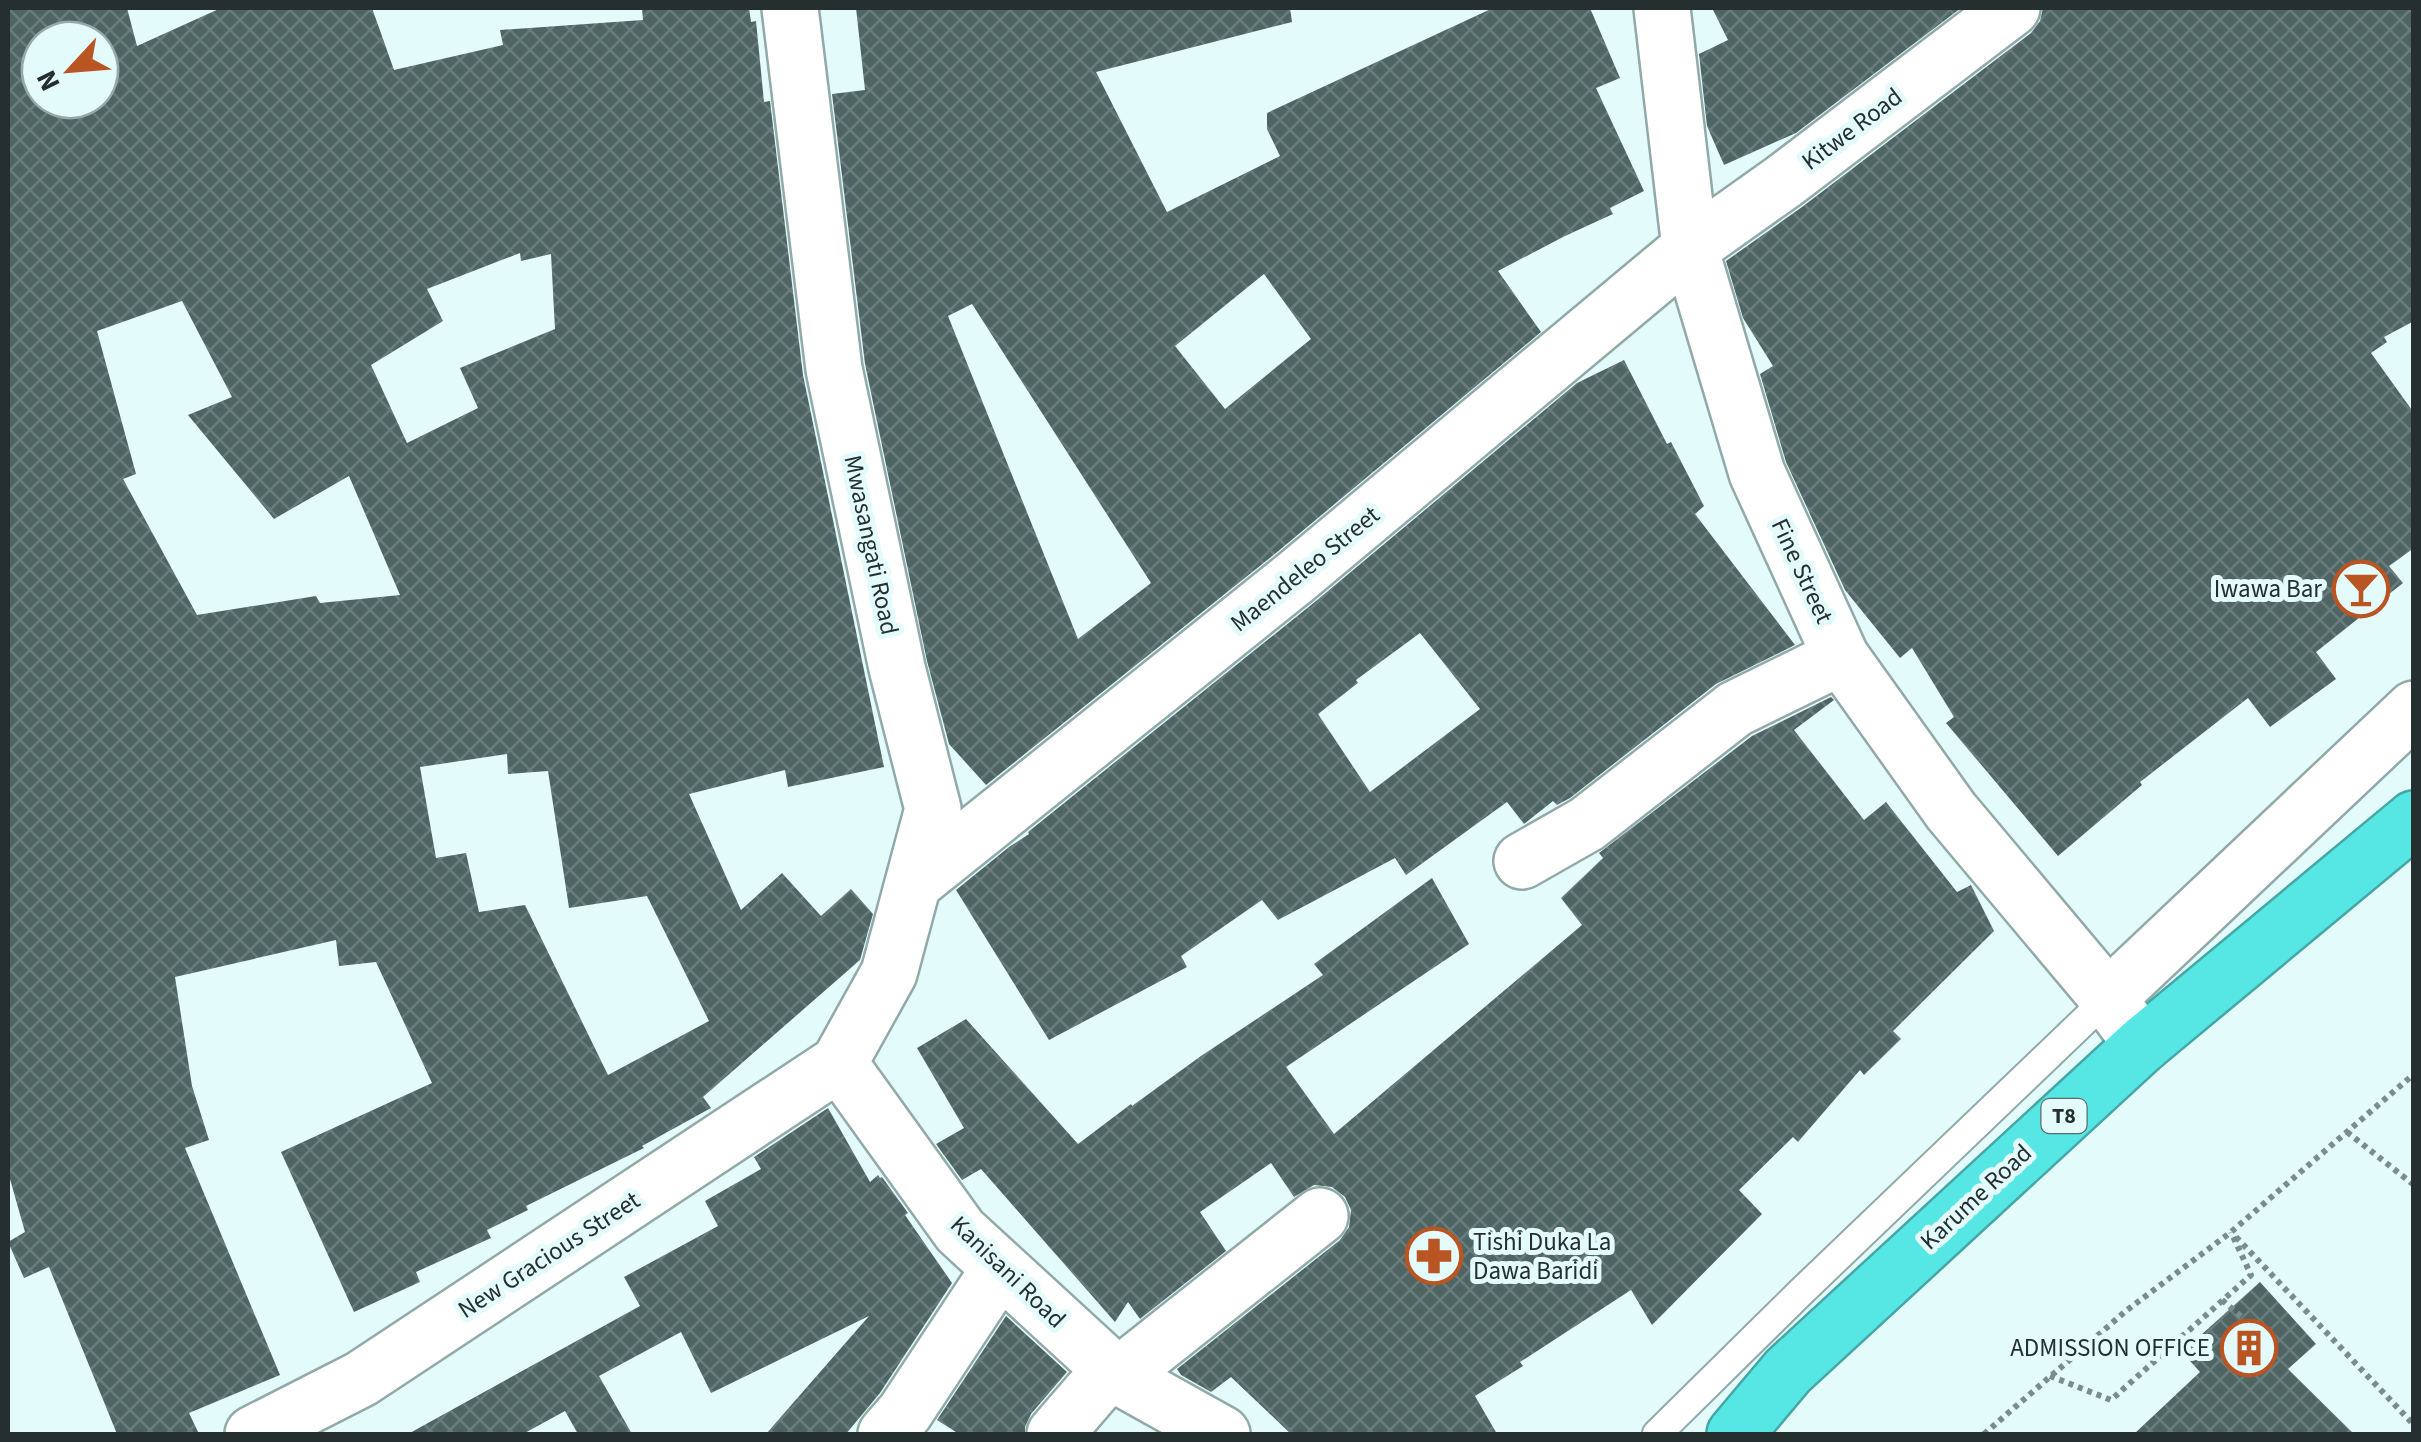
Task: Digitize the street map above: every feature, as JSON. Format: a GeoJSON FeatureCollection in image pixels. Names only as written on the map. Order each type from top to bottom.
{"type":"FeatureCollection","features":[{"type":"Feature","properties":{"kind":"highway","name":"Karume Road"},"geometry":{"type":"LineString","coordinates":[[1735,1434],[1788,1371],[2142,1044],[2414,819]]}},
{"type":"Feature","properties":{"kind":"street","name":"Mwasangati Road"},"geometry":{"type":"LineString","coordinates":[[790,8],[834,369],[897,668],[932,809],[890,973],[839,1063]]}},
{"type":"Feature","properties":{"kind":"street","name":"Fine Street"},"geometry":{"type":"LineString","coordinates":[[1662,8],[1690,248],[1757,473],[1842,657],[1950,811],[2108,998],[2142,1044]]}},
{"type":"Feature","properties":{"kind":"street","name":"Kitwe Road"},"geometry":{"type":"LineString","coordinates":[[1690,248],[2012,8]]}},
{"type":"Feature","properties":{"kind":"street","name":"Maendeleo Street"},"geometry":{"type":"LineString","coordinates":[[914,883],[1296,576],[1690,248]]}},
{"type":"Feature","properties":{"kind":"street"},"geometry":{"type":"LineString","coordinates":[[1522,861],[1586,824],[1735,709],[1842,657]]}},
{"type":"Feature","properties":{"kind":"street"},"geometry":{"type":"LineString","coordinates":[[2108,998],[2414,709]]}},
{"type":"Feature","properties":{"kind":"street","name":"Kanisani Road"},"geometry":{"type":"LineString","coordinates":[[839,1063],[960,1231],[1115,1373],[1222,1434]]}},
{"type":"Feature","properties":{"kind":"street","name":"New Gracious Street"},"geometry":{"type":"LineString","coordinates":[[253,1434],[361,1380],[839,1063]]}},
{"type":"Feature","properties":{"kind":"street"},"geometry":{"type":"LineString","coordinates":[[1056,1434],[1115,1373],[1320,1216]]}},
{"type":"Feature","properties":{"kind":"street"},"geometry":{"type":"LineString","coordinates":[[886,1434],[905,1412],[1000,1268]]}},
{"type":"Feature","properties":{"kind":"lane"},"geometry":{"type":"LineString","coordinates":[[1657,1434],[1814,1278],[2108,998]]}},
{"type":"Feature","properties":{"kind":"path"},"geometry":{"type":"LineString","coordinates":[[1984,1434],[2126,1310],[2231,1232],[2414,1074]]}},
{"type":"Feature","properties":{"kind":"path"},"geometry":{"type":"LineString","coordinates":[[2346,1132],[2414,1185]]}},
{"type":"Feature","properties":{"kind":"path"},"geometry":{"type":"LineString","coordinates":[[2050,1376],[2111,1400],[2250,1275],[2231,1232]]}},
{"type":"Feature","properties":{"kind":"path"},"geometry":{"type":"LineString","coordinates":[[2231,1232],[2414,1425]]}},
{"type":"Feature","properties":{"kind":"path"},"geometry":{"type":"LineString","coordinates":[[2222,1300],[2242,1317]]}},
{"type":"Feature","properties":{"kind":"building"},"geometry":{"type":"Polygon","coordinates":[[[8,8],[127,8],[137,46],[221,8],[372,8],[394,70],[503,45],[500,30],[643,20],[642,8],[749,8],[751,22],[756,21],[764,102],[770,101],[803,375],[884,767],[788,787],[785,770],[689,794],[741,910],[782,873],[821,916],[851,889],[873,914],[860,960],[703,1097],[711,1108],[644,1148],[526,1206],[528,1210],[487,1230],[491,1238],[416,1272],[420,1282],[354,1312],[281,1152],[432,1083],[376,962],[339,966],[336,940],[175,977],[192,1086],[209,1140],[185,1148],[280,1375],[189,1413],[199,1434],[117,1434],[49,1267],[24,1278],[8,1242],[25,1232],[8,1172],[8,8]],[[520,253],[427,289],[443,321],[371,365],[407,443],[478,408],[460,368],[555,329],[551,254],[521,261],[520,253]],[[182,301],[97,331],[136,474],[123,479],[197,615],[316,596],[320,603],[400,595],[349,476],[274,519],[188,415],[232,397],[182,301]],[[507,754],[420,767],[436,858],[466,853],[479,912],[525,905],[608,1075],[709,1021],[647,896],[569,908],[548,771],[508,774],[507,754]]]}},
{"type":"Feature","properties":{"kind":"building"},"geometry":{"type":"Polygon","coordinates":[[[856,8],[1290,8],[1292,22],[1096,72],[1167,212],[1280,156],[1267,129],[1267,113],[1493,8],[1590,8],[1620,78],[1596,88],[1644,191],[1610,208],[1613,214],[1498,271],[1541,332],[1276,553],[986,785],[949,744],[927,661],[865,364],[832,94],[865,90],[856,8]],[[1264,274],[1175,346],[1225,409],[1311,339],[1264,274]],[[972,304],[948,316],[1078,639],[1151,583],[972,304]]]}},
{"type":"Feature","properties":{"kind":"building"},"geometry":{"type":"Polygon","coordinates":[[[1712,8],[1961,8],[1796,133],[1724,165],[1707,126],[1699,54],[1728,40],[1712,8]]]}},
{"type":"Feature","properties":{"kind":"building"},"geometry":{"type":"Polygon","coordinates":[[[2043,8],[2414,8],[2414,321],[2384,337],[2387,342],[2371,353],[2414,413],[2414,548],[2389,566],[2403,583],[2316,652],[2336,679],[2270,727],[2248,698],[2140,782],[2142,785],[2058,856],[1946,723],[1954,717],[1912,648],[1900,658],[1845,590],[1786,462],[1760,374],[1773,366],[1743,318],[1726,261],[2031,33],[2043,8]]]}},
{"type":"Feature","properties":{"kind":"building"},"geometry":{"type":"Polygon","coordinates":[[[1624,360],[1704,506],[1695,514],[1795,645],[1716,684],[1570,798],[1557,805],[1553,801],[1524,824],[1507,802],[1406,875],[1395,858],[1278,920],[1262,900],[1181,956],[1187,967],[1049,1040],[956,890],[1316,601],[1577,383],[1624,360]],[[1420,633],[1318,714],[1370,792],[1480,709],[1420,633]]]}},
{"type":"Feature","properties":{"kind":"building"},"geometry":{"type":"Polygon","coordinates":[[[1831,697],[1834,700],[1794,730],[1864,820],[1886,802],[1957,892],[1971,885],[1994,931],[1893,1031],[1901,1039],[1864,1075],[1860,1070],[1798,1142],[1793,1137],[1739,1190],[1762,1214],[1652,1325],[1631,1290],[1475,1396],[1497,1434],[1291,1434],[1231,1377],[1211,1392],[1181,1375],[1177,1369],[1340,1240],[1349,1227],[1351,1210],[1345,1197],[1332,1187],[1314,1185],[1294,1197],[1271,1163],[1200,1212],[1226,1251],[1140,1319],[1128,1302],[1115,1322],[981,1169],[962,1180],[936,1144],[964,1128],[917,1048],[966,1019],[1078,1144],[1323,975],[1314,964],[1432,878],[1469,944],[1286,1067],[1334,1134],[1582,925],[1561,898],[1603,858],[1599,853],[1752,736],[1831,697]]]}},
{"type":"Feature","properties":{"kind":"building"},"geometry":{"type":"Polygon","coordinates":[[[828,1108],[870,1182],[878,1175],[882,1177],[952,1283],[880,1393],[846,1434],[766,1434],[869,1316],[711,1393],[681,1332],[599,1376],[632,1434],[578,1434],[565,1411],[523,1434],[408,1434],[640,1306],[624,1277],[718,1226],[705,1201],[761,1169],[754,1157],[828,1108]]]}},
{"type":"Feature","properties":{"kind":"building"},"geometry":{"type":"Polygon","coordinates":[[[2260,1282],[2316,1344],[2288,1369],[2354,1434],[2134,1434],[2200,1372],[2182,1352],[2260,1282]]]}},
{"type":"Feature","properties":{"kind":"building"},"geometry":{"type":"Polygon","coordinates":[[[1006,1316],[1067,1372],[1031,1414],[1025,1434],[959,1434],[937,1420],[1006,1316]]]}},
{"type":"Feature","properties":{"kind":"place","name":"Iwawa Bar"},"geometry":{"type":"Point","coordinates":[2361,589]}},
{"type":"Feature","properties":{"kind":"place","name":"Tishi Duka La Dawa Baridi"},"geometry":{"type":"Point","coordinates":[1434,1256]}},
{"type":"Feature","properties":{"kind":"place","name":"ADMISSION OFFICE"},"geometry":{"type":"Point","coordinates":[2249,1348]}}]}
